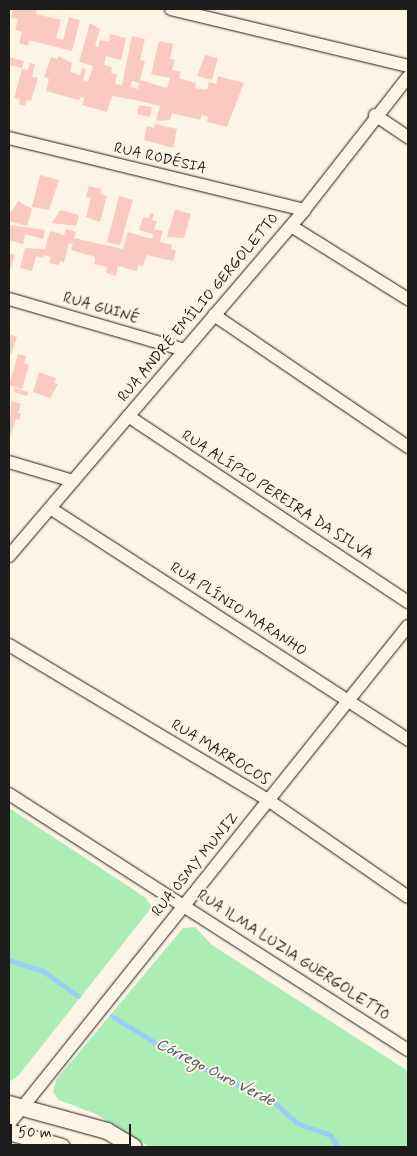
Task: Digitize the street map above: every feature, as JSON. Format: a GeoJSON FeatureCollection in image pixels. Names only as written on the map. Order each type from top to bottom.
{"type":"FeatureCollection","features":[{"type":"Feature","properties":{"kind":"street"},"geometry":{"type":"LineString","coordinates":[[171,9],[408,66]]}},
{"type":"Feature","properties":{"kind":"street","name":"RUA ANDRÉ EMÍLIO GERGOLETTO"},"geometry":{"type":"LineString","coordinates":[[9,556],[291,226],[376,115],[408,77]]}},
{"type":"Feature","properties":{"kind":"street"},"geometry":{"type":"LineString","coordinates":[[376,115],[408,137]]}},
{"type":"Feature","properties":{"kind":"street","name":"RUA RODÉSIA"},"geometry":{"type":"LineString","coordinates":[[9,138],[304,210]]}},
{"type":"Feature","properties":{"kind":"street"},"geometry":{"type":"LineString","coordinates":[[291,226],[408,299]]}},
{"type":"Feature","properties":{"kind":"street","name":"RUA GUINÉ"},"geometry":{"type":"LineString","coordinates":[[9,299],[185,350]]}},
{"type":"Feature","properties":{"kind":"street"},"geometry":{"type":"LineString","coordinates":[[214,315],[408,447]]}},
{"type":"Feature","properties":{"kind":"street","name":"RUA ALÍPIO PEREIRA DA SILVA"},"geometry":{"type":"LineString","coordinates":[[128,416],[408,602]]}},
{"type":"Feature","properties":{"kind":"street"},"geometry":{"type":"LineString","coordinates":[[9,462],[73,481]]}},
{"type":"Feature","properties":{"kind":"street","name":"RUA PLÍNIO MARANHO"},"geometry":{"type":"LineString","coordinates":[[50,508],[408,740]]}},
{"type":"Feature","properties":{"kind":"street","name":"RUA OSMY MUNIZ"},"geometry":{"type":"LineString","coordinates":[[9,1124],[15,1106],[184,904],[408,626]]}},
{"type":"Feature","properties":{"kind":"street","name":"RUA MARROCOS"},"geometry":{"type":"LineString","coordinates":[[9,645],[268,800],[408,897]]}},
{"type":"Feature","properties":{"kind":"street","name":"RUA ILMA LUZIA GUERGOLETTO"},"geometry":{"type":"LineString","coordinates":[[9,794],[184,904],[408,1050]]}},
{"type":"Feature","properties":{"kind":"street"},"geometry":{"type":"LineString","coordinates":[[15,1106],[107,1131],[134,1147]]}},
{"type":"Feature","properties":{"kind":"street"},"geometry":{"type":"LineString","coordinates":[[9,1132],[62,1147]]}},
{"type":"Feature","properties":{"kind":"green space"},"geometry":{"type":"Polygon","coordinates":[[[9,808],[146,898],[152,907],[18,1076],[9,1082],[9,808]]]}},
{"type":"Feature","properties":{"kind":"green space"},"geometry":{"type":"Polygon","coordinates":[[[195,927],[212,945],[408,1071],[408,1147],[150,1147],[96,1114],[59,1100],[53,1092],[56,1080],[183,928],[195,927]]]}},
{"type":"Feature","properties":{"kind":"building"},"geometry":{"type":"Polygon","coordinates":[[[13,9],[37,10],[36,14],[61,20],[56,38],[63,40],[69,17],[80,20],[72,51],[29,40],[28,46],[19,43],[22,32],[15,30],[18,19],[11,18],[13,9]]]}},
{"type":"Feature","properties":{"kind":"building"},"geometry":{"type":"Polygon","coordinates":[[[90,23],[100,29],[95,46],[98,47],[100,40],[109,42],[110,34],[126,38],[121,60],[106,56],[104,65],[112,67],[111,73],[117,75],[115,84],[122,85],[132,36],[145,39],[140,60],[145,61],[140,80],[167,88],[170,78],[151,74],[159,41],[173,44],[170,59],[175,60],[172,70],[181,72],[179,78],[196,83],[195,88],[207,90],[209,82],[216,84],[218,76],[244,83],[227,127],[207,122],[208,117],[202,115],[200,120],[172,113],[170,120],[156,121],[160,106],[112,96],[107,112],[82,105],[84,98],[80,97],[79,100],[46,91],[49,79],[44,77],[51,57],[58,59],[58,56],[72,63],[70,72],[80,75],[82,68],[86,69],[83,81],[88,82],[93,66],[79,62],[90,23]],[[132,81],[130,87],[138,89],[139,83],[132,81]]]}},
{"type":"Feature","properties":{"kind":"building"},"geometry":{"type":"Polygon","coordinates":[[[205,55],[218,58],[212,80],[197,76],[205,55]]]}},
{"type":"Feature","properties":{"kind":"building"},"geometry":{"type":"Polygon","coordinates":[[[9,57],[24,61],[22,68],[9,65],[9,57]]]}},
{"type":"Feature","properties":{"kind":"building"},"geometry":{"type":"Polygon","coordinates":[[[30,63],[35,64],[32,77],[38,78],[31,101],[27,100],[25,106],[19,104],[20,99],[14,98],[22,69],[28,70],[30,63]]]}},
{"type":"Feature","properties":{"kind":"building"},"geometry":{"type":"Polygon","coordinates":[[[139,105],[152,107],[150,117],[137,114],[139,105]]]}},
{"type":"Feature","properties":{"kind":"building"},"geometry":{"type":"Polygon","coordinates":[[[155,124],[177,129],[173,148],[144,140],[147,126],[154,128],[155,124]]]}},
{"type":"Feature","properties":{"kind":"building"},"geometry":{"type":"Polygon","coordinates":[[[40,175],[59,180],[49,210],[32,207],[40,175]]]}},
{"type":"Feature","properties":{"kind":"building"},"geometry":{"type":"Polygon","coordinates":[[[89,186],[101,189],[100,194],[107,196],[100,222],[86,217],[91,198],[86,197],[89,186]]]}},
{"type":"Feature","properties":{"kind":"building"},"geometry":{"type":"Polygon","coordinates":[[[119,196],[133,200],[120,245],[107,242],[119,196]]]}},
{"type":"Feature","properties":{"kind":"building"},"geometry":{"type":"Polygon","coordinates":[[[18,201],[32,209],[27,226],[9,221],[9,210],[12,211],[18,201]]]}},
{"type":"Feature","properties":{"kind":"building"},"geometry":{"type":"Polygon","coordinates":[[[175,209],[191,214],[184,238],[167,237],[175,209]]]}},
{"type":"Feature","properties":{"kind":"building"},"geometry":{"type":"Polygon","coordinates":[[[60,210],[79,215],[76,226],[52,223],[60,210]]]}},
{"type":"Feature","properties":{"kind":"building"},"geometry":{"type":"Polygon","coordinates":[[[150,213],[154,214],[152,220],[157,221],[154,229],[163,231],[160,242],[172,245],[171,249],[176,251],[173,261],[147,255],[143,266],[138,265],[137,271],[118,266],[116,276],[106,273],[107,267],[94,264],[95,257],[71,250],[73,244],[69,243],[64,262],[60,261],[59,265],[49,263],[51,257],[44,255],[43,258],[36,256],[32,271],[20,268],[25,248],[45,249],[50,231],[64,235],[66,229],[76,232],[74,238],[123,249],[128,232],[152,239],[153,234],[139,230],[143,217],[149,218],[150,213]]]}},
{"type":"Feature","properties":{"kind":"building"},"geometry":{"type":"Polygon","coordinates":[[[9,225],[45,230],[43,239],[25,234],[23,244],[9,240],[9,225]]]}},
{"type":"Feature","properties":{"kind":"building"},"geometry":{"type":"Polygon","coordinates":[[[9,253],[15,255],[9,273],[9,253]]]}},
{"type":"Feature","properties":{"kind":"building"},"geometry":{"type":"Polygon","coordinates":[[[9,334],[17,337],[11,355],[9,354],[9,334]]]}},
{"type":"Feature","properties":{"kind":"building"},"geometry":{"type":"Polygon","coordinates":[[[18,354],[26,356],[24,363],[29,365],[22,389],[9,385],[18,354]]]}},
{"type":"Feature","properties":{"kind":"building"},"geometry":{"type":"Polygon","coordinates":[[[39,372],[56,378],[54,383],[58,384],[50,398],[33,392],[39,372]]]}},
{"type":"Feature","properties":{"kind":"building"},"geometry":{"type":"Polygon","coordinates":[[[15,388],[28,392],[27,396],[14,392],[15,388]]]}},
{"type":"Feature","properties":{"kind":"building"},"geometry":{"type":"Polygon","coordinates":[[[11,401],[21,404],[18,413],[21,413],[19,420],[16,419],[9,440],[11,401]]]}},
{"type":"Feature","properties":{"kind":"waterway","name":"Córrego Ouro Verde"},"geometry":{"type":"LineString","coordinates":[[9,960],[43,971],[78,996]]}},
{"type":"Feature","properties":{"kind":"waterway","name":"Córrego Ouro Verde"},"geometry":{"type":"LineString","coordinates":[[112,1016],[175,1055],[275,1103],[297,1123],[330,1135],[338,1147]]}}]}
